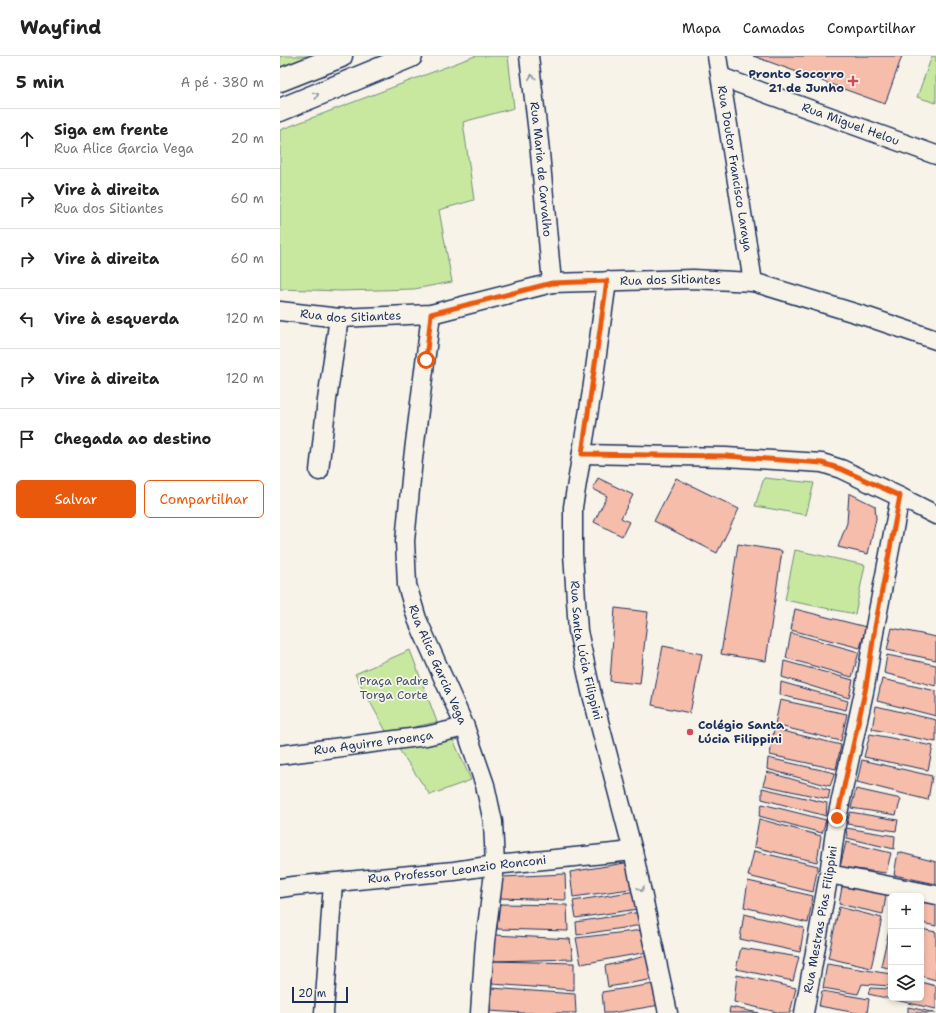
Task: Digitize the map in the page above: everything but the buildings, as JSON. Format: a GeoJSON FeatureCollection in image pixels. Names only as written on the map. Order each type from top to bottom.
{"type":"FeatureCollection","features":[{"type":"Feature","properties":{"kind":"main road"},"geometry":{"type":"LineString","coordinates":[[280,80],[342,56]]}},
{"type":"Feature","properties":{"kind":"main road"},"geometry":{"type":"LineString","coordinates":[[354,80],[371,59],[378,56]]}},
{"type":"Feature","properties":{"kind":"main road"},"geometry":{"type":"LineString","coordinates":[[280,110],[412,56]]}},
{"type":"Feature","properties":{"kind":"street","name":"Rua Maria de Carvalho"},"geometry":{"type":"LineString","coordinates":[[529,56],[540,150],[552,283]]}},
{"type":"Feature","properties":{"kind":"street","name":"Rua Doutor Francisco Laraya"},"geometry":{"type":"LineString","coordinates":[[717,56],[753,282]]}},
{"type":"Feature","properties":{"kind":"street","name":"Rua Miguel Helou"},"geometry":{"type":"LineString","coordinates":[[721,77],[936,155]]}},
{"type":"Feature","properties":{"kind":"street","name":"Rua dos Sitiantes"},"geometry":{"type":"LineString","coordinates":[[280,311],[339,318],[431,314],[552,283],[693,279],[753,282],[936,340]]}},
{"type":"Feature","properties":{"kind":"street","name":"Rua Santa Lúcia Filippini"},"geometry":{"type":"LineString","coordinates":[[607,281],[574,507],[573,553],[578,631],[591,691],[633,851],[668,1013]]}},
{"type":"Feature","properties":{"kind":"street","name":"Rua Alice Garcia Vega"},"geometry":{"type":"LineString","coordinates":[[431,314],[413,459],[405,541],[407,585],[417,619],[465,727],[485,785],[493,822],[495,865],[485,942],[480,1013]]}},
{"type":"Feature","properties":{"kind":"street"},"geometry":{"type":"LineString","coordinates":[[319,470],[327,400],[339,318]]}},
{"type":"Feature","properties":{"kind":"street"},"geometry":{"type":"LineString","coordinates":[[582,454],[726,456],[822,463],[841,469],[900,496],[936,515]]}},
{"type":"Feature","properties":{"kind":"street","name":"Rua Mestras Pias Filippini"},"geometry":{"type":"LineString","coordinates":[[804,1013],[829,874],[837,818],[866,687],[875,627],[900,496]]}},
{"type":"Feature","properties":{"kind":"street","name":"Rua Aguirre Proença"},"geometry":{"type":"LineString","coordinates":[[280,755],[426,736],[465,727]]}},
{"type":"Feature","properties":{"kind":"street","name":"Rua Professor Leonzio Ronconi"},"geometry":{"type":"LineString","coordinates":[[280,888],[454,871],[495,865],[633,851]]}},
{"type":"Feature","properties":{"kind":"street"},"geometry":{"type":"LineString","coordinates":[[829,874],[936,895]]}},
{"type":"Feature","properties":{"kind":"street"},"geometry":{"type":"LineString","coordinates":[[324,1013],[333,883]]}},
{"type":"Feature","properties":{"kind":"green space"},"geometry":{"type":"Polygon","coordinates":[[[280,56],[341,56],[280,80],[280,56]]]}},
{"type":"Feature","properties":{"kind":"green space"},"geometry":{"type":"Polygon","coordinates":[[[475,56],[508,56],[514,108],[463,122],[474,200],[439,210],[452,282],[414,289],[341,291],[280,289],[280,130],[475,56]]]}},
{"type":"Feature","properties":{"kind":"green space"},"geometry":{"type":"Polygon","coordinates":[[[932,56],[936,56],[936,103],[917,97],[932,56]]]}},
{"type":"Feature","properties":{"kind":"green space"},"geometry":{"type":"Polygon","coordinates":[[[764,478],[814,483],[806,515],[755,506],[764,478]]]}},
{"type":"Feature","properties":{"kind":"green space"},"geometry":{"type":"Polygon","coordinates":[[[795,550],[865,565],[855,614],[785,600],[795,550]]]}},
{"type":"Feature","properties":{"kind":"green space","name":"Praça Padre Torga Corte"},"geometry":{"type":"Polygon","coordinates":[[[410,650],[437,722],[387,733],[355,674],[410,650]]]}},
{"type":"Feature","properties":{"kind":"green space"},"geometry":{"type":"Polygon","coordinates":[[[451,735],[471,780],[430,795],[398,748],[451,735]]]}},
{"type":"Feature","properties":{"kind":"place","name":"Pronto Socorro 21 de Junho"},"geometry":{"type":"Point","coordinates":[853,81]}},
{"type":"Feature","properties":{"kind":"place","name":"Colégio Santa Lúcia Filippini"},"geometry":{"type":"Point","coordinates":[690,732]}},
{"type":"Feature","properties":{"kind":"route"},"geometry":{"type":"LineString","coordinates":[[426,360],[431,314],[552,283],[607,281],[582,454],[726,456],[822,463],[841,469],[900,496],[875,627],[866,687],[837,818]]}}]}
